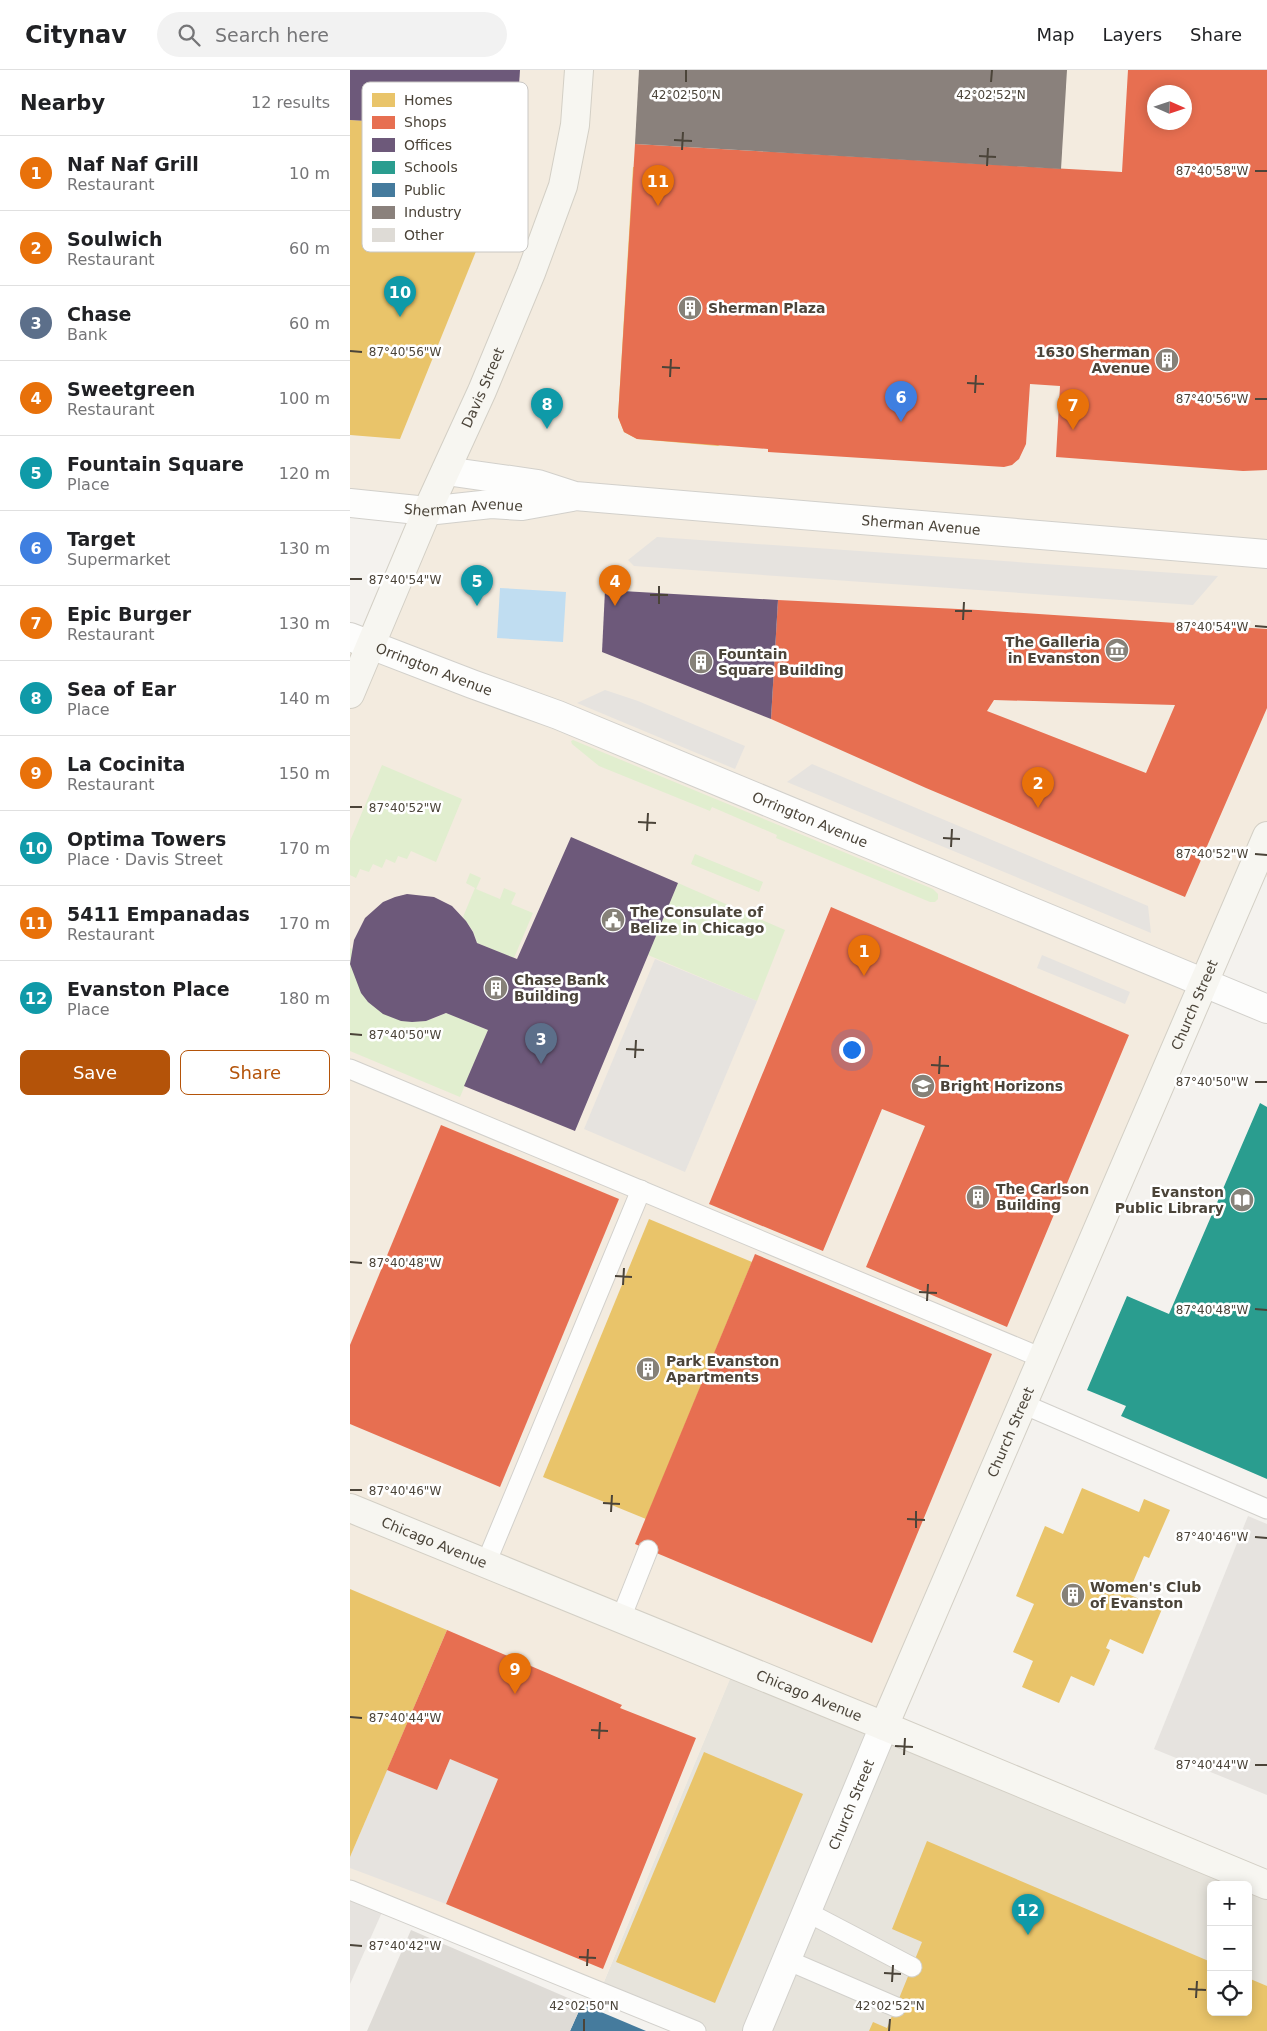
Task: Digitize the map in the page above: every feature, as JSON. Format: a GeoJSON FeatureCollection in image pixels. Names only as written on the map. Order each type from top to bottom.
{"type":"FeatureCollection","features":[{"type":"Feature","properties":{"kind":"main road","name":"Davis Street"},"geometry":{"type":"LineString","coordinates":[[350,694],[360,640],[446,471],[527,282],[563,186],[575,125],[579,70]]}},
{"type":"Feature","properties":{"kind":"main road","name":"Church Street"},"geometry":{"type":"LineString","coordinates":[[884,1726],[1205,982],[1260,871],[1267,836]]}},
{"type":"Feature","properties":{"kind":"main road","name":"Chicago Avenue"},"geometry":{"type":"LineString","coordinates":[[354,1513],[486,1563],[621,1618],[1267,1885]]}},
{"type":"Feature","properties":{"kind":"street","name":"Sherman Avenue"},"geometry":{"type":"LineString","coordinates":[[446,471],[538,484],[576,496],[1267,554]]}},
{"type":"Feature","properties":{"kind":"street","name":"Sherman Avenue"},"geometry":{"type":"LineString","coordinates":[[350,503],[427,511],[491,504],[522,506],[576,496]]}},
{"type":"Feature","properties":{"kind":"street","name":"Orrington Avenue"},"geometry":{"type":"LineString","coordinates":[[360,640],[558,715],[1267,1009]]}},
{"type":"Feature","properties":{"kind":"street","name":"Church Street"},"geometry":{"type":"LineString","coordinates":[[757,2031],[884,1726]]}},
{"type":"Feature","properties":{"kind":"lane"},"geometry":{"type":"LineString","coordinates":[[350,1069],[1042,1358]]}},
{"type":"Feature","properties":{"kind":"lane"},"geometry":{"type":"LineString","coordinates":[[486,1563],[641,1190]]}},
{"type":"Feature","properties":{"kind":"lane"},"geometry":{"type":"LineString","coordinates":[[1023,1404],[1267,1509]]}},
{"type":"Feature","properties":{"kind":"lane"},"geometry":{"type":"LineString","coordinates":[[621,1618],[648,1550]]}},
{"type":"Feature","properties":{"kind":"lane"},"geometry":{"type":"LineString","coordinates":[[350,1890],[696,2031]]}},
{"type":"Feature","properties":{"kind":"lane"},"geometry":{"type":"LineString","coordinates":[[806,1912],[912,1967]]}},
{"type":"Feature","properties":{"kind":"lane"},"geometry":{"type":"LineString","coordinates":[[787,1960],[896,2007]]}},
{"type":"Feature","properties":{"kind":"shaded area"},"geometry":{"type":"Polygon","coordinates":[[[350,70],[1267,70],[1267,877],[1236,876],[875,1730],[733,1672],[601,1989],[350,1885],[350,637],[371,644],[425,504],[350,497],[350,70]]]}},
{"type":"Feature","properties":{"kind":"shaded area"},"geometry":{"type":"Polygon","coordinates":[[[657,537],[1218,576],[1193,605],[634,566],[628,560],[657,537]]]}},
{"type":"Feature","properties":{"kind":"shaded area"},"geometry":{"type":"Polygon","coordinates":[[[605,690],[638,701],[745,746],[735,769],[577,703],[605,690]]]}},
{"type":"Feature","properties":{"kind":"shaded area"},"geometry":{"type":"Polygon","coordinates":[[[812,764],[1148,906],[1151,933],[787,782],[812,764]]]}},
{"type":"Feature","properties":{"kind":"shaded area"},"geometry":{"type":"Polygon","coordinates":[[[1042,955],[1130,992],[1125,1004],[1037,968],[1042,955]]]}},
{"type":"Feature","properties":{"kind":"shaded area"},"geometry":{"type":"Polygon","coordinates":[[[655,959],[757,1001],[685,1172],[584,1129],[655,959]]]}},
{"type":"Feature","properties":{"kind":"shaded area"},"geometry":{"type":"Polygon","coordinates":[[[1248,1516],[1267,1524],[1267,1795],[1154,1749],[1248,1516]]]}},
{"type":"Feature","properties":{"kind":"shaded area"},"geometry":{"type":"Polygon","coordinates":[[[733,1671],[1238,1881],[1207,1881],[1207,2016],[1252,2016],[1252,1887],[1267,1893],[1267,2031],[706,2031],[601,1989],[733,1671]]]}},
{"type":"Feature","properties":{"kind":"shaded area"},"geometry":{"type":"Polygon","coordinates":[[[450,1759],[498,1779],[446,1904],[350,1868],[350,1857],[387,1770],[437,1790],[450,1759]]]}},
{"type":"Feature","properties":{"kind":"shaded area"},"geometry":{"type":"Polygon","coordinates":[[[350,1898],[383,1910],[350,1984],[350,1898]]]}},
{"type":"Feature","properties":{"kind":"green space"},"geometry":{"type":"Polygon","coordinates":[[[573,740],[933,889],[938,894],[938,899],[935,902],[930,902],[776,838],[777,835],[712,807],[710,811],[599,766],[572,744],[571,741],[573,740]]]}},
{"type":"Feature","properties":{"kind":"green space"},"geometry":{"type":"Polygon","coordinates":[[[382,765],[462,799],[436,862],[411,851],[407,859],[398,856],[395,863],[386,859],[382,868],[373,864],[369,872],[360,869],[356,878],[350,875],[350,841],[382,765]]]}},
{"type":"Feature","properties":{"kind":"green space"},"geometry":{"type":"Polygon","coordinates":[[[695,854],[763,882],[759,892],[691,864],[695,854]]]}},
{"type":"Feature","properties":{"kind":"green space"},"geometry":{"type":"Polygon","coordinates":[[[470,873],[481,878],[476,889],[500,899],[504,888],[516,893],[511,904],[533,913],[514,958],[477,943],[473,931],[463,917],[475,888],[466,883],[470,873]]]}},
{"type":"Feature","properties":{"kind":"green space"},"geometry":{"type":"Polygon","coordinates":[[[678,883],[785,930],[757,1001],[648,955],[678,883]]]}},
{"type":"Feature","properties":{"kind":"green space"},"geometry":{"type":"Polygon","coordinates":[[[350,948],[352,949],[354,968],[360,985],[369,999],[381,1010],[396,1018],[412,1021],[429,1019],[446,1013],[488,1030],[460,1097],[350,1051],[350,948]]]}},
{"type":"Feature","properties":{"kind":"water"},"geometry":{"type":"Polygon","coordinates":[[[500,588],[566,592],[563,642],[497,638],[500,588]]]}},
{"type":"Feature","properties":{"kind":"building: Homes"},"geometry":{"type":"Polygon","coordinates":[[[350,120],[362,121],[362,252],[476,252],[400,439],[350,435],[350,120]]]}},
{"type":"Feature","properties":{"kind":"building: Homes","name":"Sherman Plaza"},"geometry":{"type":"Polygon","coordinates":[[[633,167],[1011,187],[1006,270],[792,260],[788,273],[780,282],[757,289],[754,327],[756,352],[753,371],[746,387],[745,428],[739,436],[718,446],[637,439],[624,432],[618,417],[633,167]]]}},
{"type":"Feature","properties":{"kind":"building: Homes","name":"Park Evanston Apartments"},"geometry":{"type":"Polygon","coordinates":[[[649,1219],[752,1262],[646,1519],[543,1477],[649,1219]]]}},
{"type":"Feature","properties":{"kind":"building: Homes","name":"Women's Club of Evanston"},"geometry":{"type":"Polygon","coordinates":[[[1082,1488],[1139,1512],[1144,1499],[1170,1510],[1149,1558],[1144,1556],[1128,1594],[1162,1609],[1143,1654],[1110,1639],[1106,1648],[1110,1650],[1094,1686],[1071,1676],[1059,1703],[1022,1687],[1033,1661],[1013,1652],[1034,1604],[1016,1596],[1045,1526],[1063,1534],[1082,1488]]]}},
{"type":"Feature","properties":{"kind":"building: Homes"},"geometry":{"type":"Polygon","coordinates":[[[350,1589],[447,1630],[350,1857],[350,1589]]]}},
{"type":"Feature","properties":{"kind":"building: Homes"},"geometry":{"type":"Polygon","coordinates":[[[704,1752],[803,1794],[715,2003],[616,1962],[704,1752]]]}},
{"type":"Feature","properties":{"kind":"building: Homes"},"geometry":{"type":"Polygon","coordinates":[[[927,1841],[1207,1960],[1207,2016],[1252,2016],[1252,1980],[1267,1986],[1267,2031],[869,2031],[873,2022],[887,2028],[922,1942],[892,1929],[927,1841]]]}},
{"type":"Feature","properties":{"kind":"building: Shops"},"geometry":{"type":"Polygon","coordinates":[[[1128,70],[1267,70],[1267,470],[1243,471],[1056,457],[1060,386],[1030,384],[1026,444],[1019,459],[1012,465],[1004,467],[768,452],[768,449],[637,439],[624,432],[618,417],[635,144],[1122,172],[1128,70]]]}},
{"type":"Feature","properties":{"kind":"building: Shops"},"geometry":{"type":"Polygon","coordinates":[[[778,600],[978,610],[1267,629],[1267,708],[1185,897],[926,788],[771,719],[778,600]],[[994,700],[987,711],[1146,773],[1175,705],[994,700]]]}},
{"type":"Feature","properties":{"kind":"building: Shops"},"geometry":{"type":"Polygon","coordinates":[[[831,907],[1129,1035],[1007,1327],[866,1267],[925,1126],[882,1109],[823,1251],[709,1204],[831,907]]]}},
{"type":"Feature","properties":{"kind":"building: Shops"},"geometry":{"type":"Polygon","coordinates":[[[441,1125],[619,1199],[500,1487],[350,1424],[350,1345],[441,1125]]]}},
{"type":"Feature","properties":{"kind":"building: Shops"},"geometry":{"type":"Polygon","coordinates":[[[755,1254],[992,1354],[872,1643],[635,1544],[755,1254]]]}},
{"type":"Feature","properties":{"kind":"building: Shops"},"geometry":{"type":"Polygon","coordinates":[[[447,1630],[622,1705],[620,1708],[696,1738],[603,1969],[446,1904],[498,1779],[450,1759],[437,1790],[387,1770],[447,1630]]]}},
{"type":"Feature","properties":{"kind":"building: Offices"},"geometry":{"type":"Polygon","coordinates":[[[350,70],[520,70],[519,82],[362,82],[362,121],[350,120],[350,70]]]}},
{"type":"Feature","properties":{"kind":"building: Offices","name":"Fountain Square Building"},"geometry":{"type":"Polygon","coordinates":[[[605,590],[778,600],[771,719],[602,652],[605,590]]]}},
{"type":"Feature","properties":{"kind":"building: Offices","name":"Chase Bank Building"},"geometry":{"type":"Polygon","coordinates":[[[571,837],[678,883],[575,1131],[464,1086],[488,1030],[446,1013],[426,1021],[412,1022],[401,1021],[383,1014],[368,1002],[361,993],[350,964],[354,940],[365,918],[383,902],[407,894],[434,897],[452,906],[466,921],[477,943],[517,959],[571,837]]]}},
{"type":"Feature","properties":{"kind":"building: Schools","name":"Evanston Public Library"},"geometry":{"type":"Polygon","coordinates":[[[1260,1103],[1267,1107],[1267,1479],[1121,1416],[1126,1406],[1087,1390],[1127,1296],[1169,1314],[1260,1103]]]}},
{"type":"Feature","properties":{"kind":"building: Public"},"geometry":{"type":"Polygon","coordinates":[[[582,2004],[646,2031],[570,2031],[582,2004]]]}},
{"type":"Feature","properties":{"kind":"building: Industry"},"geometry":{"type":"Polygon","coordinates":[[[639,70],[1067,70],[1061,169],[635,144],[639,70]]]}},
{"type":"Feature","properties":{"kind":"building: Other"},"geometry":{"type":"Polygon","coordinates":[[[411,1930],[582,2004],[570,2031],[367,2031],[411,1930]]]}},
{"type":"Feature","properties":{"kind":"place","name":"5411 Empanadas"},"geometry":{"type":"Point","coordinates":[658,206]}},
{"type":"Feature","properties":{"kind":"place","name":"Sherman Plaza"},"geometry":{"type":"Point","coordinates":[690,308]}},
{"type":"Feature","properties":{"kind":"place","name":"Optima Towers"},"geometry":{"type":"Point","coordinates":[400,317]}},
{"type":"Feature","properties":{"kind":"place","name":"1630 Sherman Avenue"},"geometry":{"type":"Point","coordinates":[1167,360]}},
{"type":"Feature","properties":{"kind":"place","name":"Target"},"geometry":{"type":"Point","coordinates":[901,422]}},
{"type":"Feature","properties":{"kind":"place","name":"Sea of Ear"},"geometry":{"type":"Point","coordinates":[547,429]}},
{"type":"Feature","properties":{"kind":"place","name":"Epic Burger"},"geometry":{"type":"Point","coordinates":[1073,430]}},
{"type":"Feature","properties":{"kind":"place","name":"Fountain Square"},"geometry":{"type":"Point","coordinates":[477,606]}},
{"type":"Feature","properties":{"kind":"place","name":"Sweetgreen"},"geometry":{"type":"Point","coordinates":[615,606]}},
{"type":"Feature","properties":{"kind":"place","name":"The Galleria in Evanston"},"geometry":{"type":"Point","coordinates":[1117,650]}},
{"type":"Feature","properties":{"kind":"place","name":"Fountain Square Building"},"geometry":{"type":"Point","coordinates":[701,662]}},
{"type":"Feature","properties":{"kind":"place","name":"Soulwich"},"geometry":{"type":"Point","coordinates":[1038,808]}},
{"type":"Feature","properties":{"kind":"place","name":"The Consulate of Belize in Chicago"},"geometry":{"type":"Point","coordinates":[613,920]}},
{"type":"Feature","properties":{"kind":"place","name":"Naf Naf Grill"},"geometry":{"type":"Point","coordinates":[864,976]}},
{"type":"Feature","properties":{"kind":"place","name":"Chase Bank Building"},"geometry":{"type":"Point","coordinates":[496,988]}},
{"type":"Feature","properties":{"kind":"place","name":"Chase"},"geometry":{"type":"Point","coordinates":[541,1064]}},
{"type":"Feature","properties":{"kind":"place","name":"Bright Horizons"},"geometry":{"type":"Point","coordinates":[923,1086]}},
{"type":"Feature","properties":{"kind":"place","name":"The Carlson Building"},"geometry":{"type":"Point","coordinates":[978,1197]}},
{"type":"Feature","properties":{"kind":"place","name":"Evanston Public Library"},"geometry":{"type":"Point","coordinates":[1242,1200]}},
{"type":"Feature","properties":{"kind":"place","name":"Park Evanston Apartments"},"geometry":{"type":"Point","coordinates":[648,1369]}},
{"type":"Feature","properties":{"kind":"place","name":"Women's Club of Evanston"},"geometry":{"type":"Point","coordinates":[1073,1595]}},
{"type":"Feature","properties":{"kind":"place","name":"La Cocinita"},"geometry":{"type":"Point","coordinates":[515,1694]}},
{"type":"Feature","properties":{"kind":"place","name":"Evanston Place"},"geometry":{"type":"Point","coordinates":[1028,1935]}}]}
